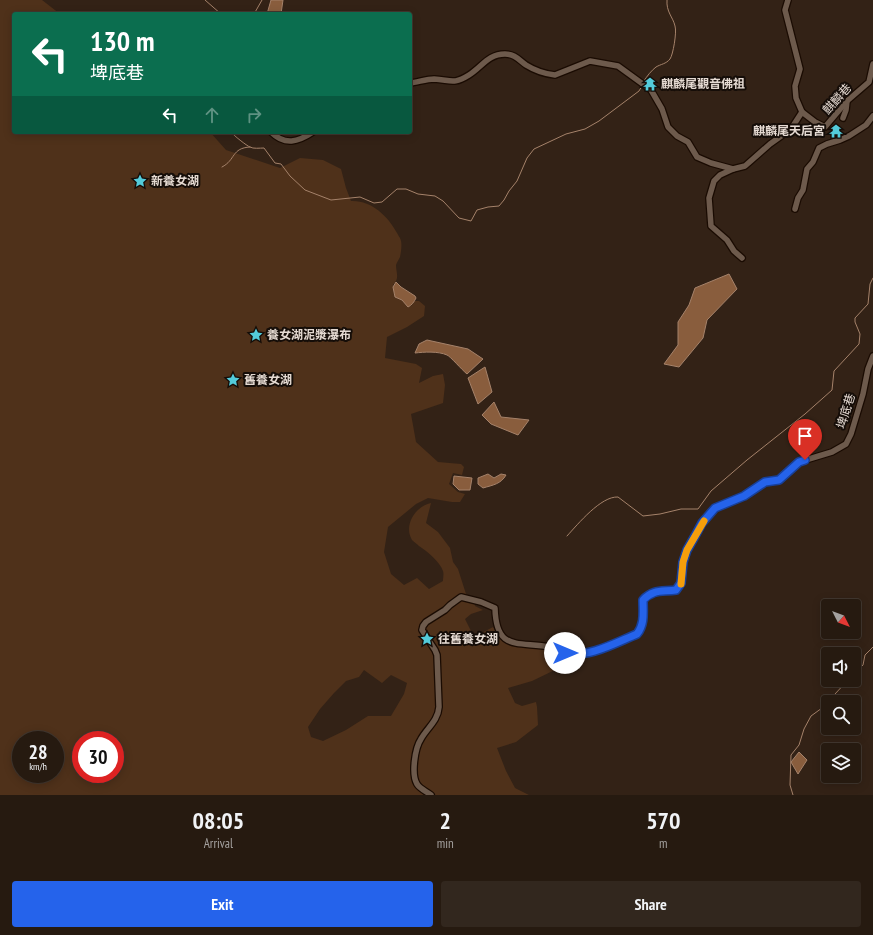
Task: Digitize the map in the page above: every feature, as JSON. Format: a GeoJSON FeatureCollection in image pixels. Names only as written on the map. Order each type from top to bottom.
{"type":"FeatureCollection","features":[{"type":"Feature","properties":{"kind":"street"},"geometry":{"type":"LineString","coordinates":[[742,258],[727,240],[711,226],[709,198],[714,182],[720,174],[745,166],[770,144],[791,130],[802,112],[796,98],[795,86],[800,69],[784,10],[788,0]]}},
{"type":"Feature","properties":{"kind":"street"},"geometry":{"type":"LineString","coordinates":[[412,83],[433,79],[456,82],[470,74],[487,59],[497,55],[507,54],[515,56],[526,65],[550,75],[555,75],[590,61],[618,66],[651,90],[662,109],[668,126],[677,136],[688,142],[697,157],[711,163],[734,169]]}},
{"type":"Feature","properties":{"kind":"street","name":"麒麟巷"},"geometry":{"type":"LineString","coordinates":[[802,112],[815,122],[825,127],[847,101],[871,84],[873,64]]}},
{"type":"Feature","properties":{"kind":"street"},"geometry":{"type":"LineString","coordinates":[[843,118],[847,101]]}},
{"type":"Feature","properties":{"kind":"street"},"geometry":{"type":"LineString","coordinates":[[795,209],[802,190],[807,169],[819,148],[849,136],[866,125],[873,116]]}},
{"type":"Feature","properties":{"kind":"street"},"geometry":{"type":"LineString","coordinates":[[274,134],[282,140],[290,141],[303,138],[310,134]]}},
{"type":"Feature","properties":{"kind":"street","name":"埤底巷"},"geometry":{"type":"LineString","coordinates":[[431,795],[420,788],[415,779],[416,750],[421,739],[438,716],[439,707],[437,655],[422,630],[426,622],[445,610],[461,597],[481,602],[495,608],[496,623],[500,633],[507,640],[520,644],[553,648],[575,655],[602,648],[637,634],[641,629],[643,622],[643,600],[649,593],[676,590],[681,583],[683,562],[687,550],[702,523],[715,508],[744,496],[765,482],[779,480],[799,462],[832,452],[846,444],[851,434],[863,394],[868,369],[873,356]]}},
{"type":"Feature","properties":{"kind":"shaded area"},"geometry":{"type":"Polygon","coordinates":[[[0,0],[42,0],[57,12],[12,12],[12,134],[212,134],[226,150],[280,168],[300,158],[323,160],[341,169],[351,201],[358,201],[372,206],[384,215],[393,227],[401,240],[400,257],[396,265],[397,278],[393,285],[395,297],[411,306],[414,301],[419,301],[425,306],[424,316],[387,337],[385,358],[416,364],[422,368],[419,383],[433,376],[443,374],[445,385],[443,403],[411,414],[416,442],[438,462],[461,464],[464,467],[462,475],[453,473],[449,484],[458,492],[465,494],[460,502],[428,498],[416,504],[388,527],[384,552],[391,574],[404,585],[417,578],[429,589],[443,581],[443,572],[439,564],[412,540],[409,528],[412,517],[416,512],[420,508],[431,503],[426,523],[438,532],[450,548],[453,562],[458,569],[466,594],[473,598],[475,606],[483,610],[471,614],[465,619],[474,637],[493,627],[505,642],[511,645],[550,650],[563,657],[561,667],[532,681],[508,688],[515,703],[522,706],[536,702],[537,707],[538,725],[516,742],[497,748],[506,771],[515,788],[529,795],[0,795],[0,0]],[[364,670],[359,677],[346,681],[320,709],[308,727],[311,737],[323,741],[346,730],[368,716],[391,716],[404,694],[407,683],[391,675],[382,683],[364,670]]]}},
{"type":"Feature","properties":{"kind":"shaded area"},"geometry":{"type":"Polygon","coordinates":[[[271,0],[283,0],[281,12],[268,12],[271,0]]]}},
{"type":"Feature","properties":{"kind":"shaded area"},"geometry":{"type":"Polygon","coordinates":[[[729,274],[737,289],[707,320],[703,338],[679,367],[664,364],[678,345],[678,322],[689,305],[695,288],[729,274]]]}},
{"type":"Feature","properties":{"kind":"shaded area"},"geometry":{"type":"Polygon","coordinates":[[[396,282],[416,298],[408,307],[402,300],[395,297],[393,287],[396,282]]]}},
{"type":"Feature","properties":{"kind":"shaded area"},"geometry":{"type":"Polygon","coordinates":[[[427,340],[468,349],[483,359],[467,374],[447,355],[435,352],[415,353],[419,344],[427,340]]]}},
{"type":"Feature","properties":{"kind":"shaded area"},"geometry":{"type":"Polygon","coordinates":[[[485,367],[492,392],[478,404],[468,378],[485,367]]]}},
{"type":"Feature","properties":{"kind":"shaded area"},"geometry":{"type":"Polygon","coordinates":[[[494,402],[501,417],[529,420],[518,435],[491,424],[482,415],[494,402]]]}},
{"type":"Feature","properties":{"kind":"shaded area"},"geometry":{"type":"Polygon","coordinates":[[[488,474],[494,478],[501,474],[506,475],[499,482],[483,488],[478,484],[478,478],[488,474]]]}},
{"type":"Feature","properties":{"kind":"shaded area"},"geometry":{"type":"Polygon","coordinates":[[[454,476],[472,478],[470,490],[459,490],[453,484],[454,476]]]}},
{"type":"Feature","properties":{"kind":"shaded area"},"geometry":{"type":"Polygon","coordinates":[[[799,752],[807,760],[798,774],[791,762],[799,752]]]}},
{"type":"Feature","properties":{"kind":"waterway"},"geometry":{"type":"LineString","coordinates":[[205,0],[219,12]]}},
{"type":"Feature","properties":{"kind":"waterway"},"geometry":{"type":"LineString","coordinates":[[255,12],[262,0]]}},
{"type":"Feature","properties":{"kind":"waterway"},"geometry":{"type":"LineString","coordinates":[[644,81],[656,67],[668,61],[672,53],[675,29],[667,0]]}},
{"type":"Feature","properties":{"kind":"waterway"},"geometry":{"type":"LineString","coordinates":[[233,134],[250,147],[264,148],[275,163],[281,164],[290,176],[305,190],[331,200],[360,197],[374,203],[382,202],[397,189],[406,189],[418,194],[435,196],[443,201],[459,218],[471,221],[477,210],[499,206],[517,181],[527,158],[534,149],[566,134],[585,129],[599,121],[639,91],[642,86]]}},
{"type":"Feature","properties":{"kind":"waterway"},"geometry":{"type":"LineString","coordinates":[[222,167],[230,161],[236,152],[250,147]]}},
{"type":"Feature","properties":{"kind":"waterway"},"geometry":{"type":"LineString","coordinates":[[567,536],[583,518],[597,506],[611,498],[618,497],[643,516],[681,509],[698,509],[711,491],[832,390],[834,371],[859,344],[860,334],[855,318],[868,304],[870,284],[873,278]]}},
{"type":"Feature","properties":{"kind":"waterway"},"geometry":{"type":"LineString","coordinates":[[861,667],[863,665],[865,655],[873,647]]}},
{"type":"Feature","properties":{"kind":"waterway"},"geometry":{"type":"LineString","coordinates":[[793,795],[790,785],[791,755],[799,745],[804,729],[811,716],[822,708],[842,687]]}},
{"type":"Feature","properties":{"kind":"slow traffic"},"geometry":{"type":"LineString","coordinates":[[681,584],[683,562],[687,550],[704,521]]}},
{"type":"Feature","properties":{"kind":"place","name":"麒麟尾觀音佛祖"},"geometry":{"type":"Point","coordinates":[650,84]}},
{"type":"Feature","properties":{"kind":"place","name":"麒麟尾天后宮"},"geometry":{"type":"Point","coordinates":[836,131]}},
{"type":"Feature","properties":{"kind":"place","name":"新養女湖"},"geometry":{"type":"Point","coordinates":[140,181]}},
{"type":"Feature","properties":{"kind":"place","name":"養女湖泥漿瀑布"},"geometry":{"type":"Point","coordinates":[256,335]}},
{"type":"Feature","properties":{"kind":"place","name":"舊養女湖"},"geometry":{"type":"Point","coordinates":[233,380]}},
{"type":"Feature","properties":{"kind":"place","name":"往舊養女湖"},"geometry":{"type":"Point","coordinates":[427,639]}},
{"type":"Feature","properties":{"kind":"route"},"geometry":{"type":"LineString","coordinates":[[565,653],[575,655],[602,648],[637,634],[641,629],[643,622],[643,600],[649,593],[676,590],[681,583],[683,562],[687,550],[707,516],[715,508],[744,496],[765,482],[779,480],[799,462],[805,460]]}}]}
